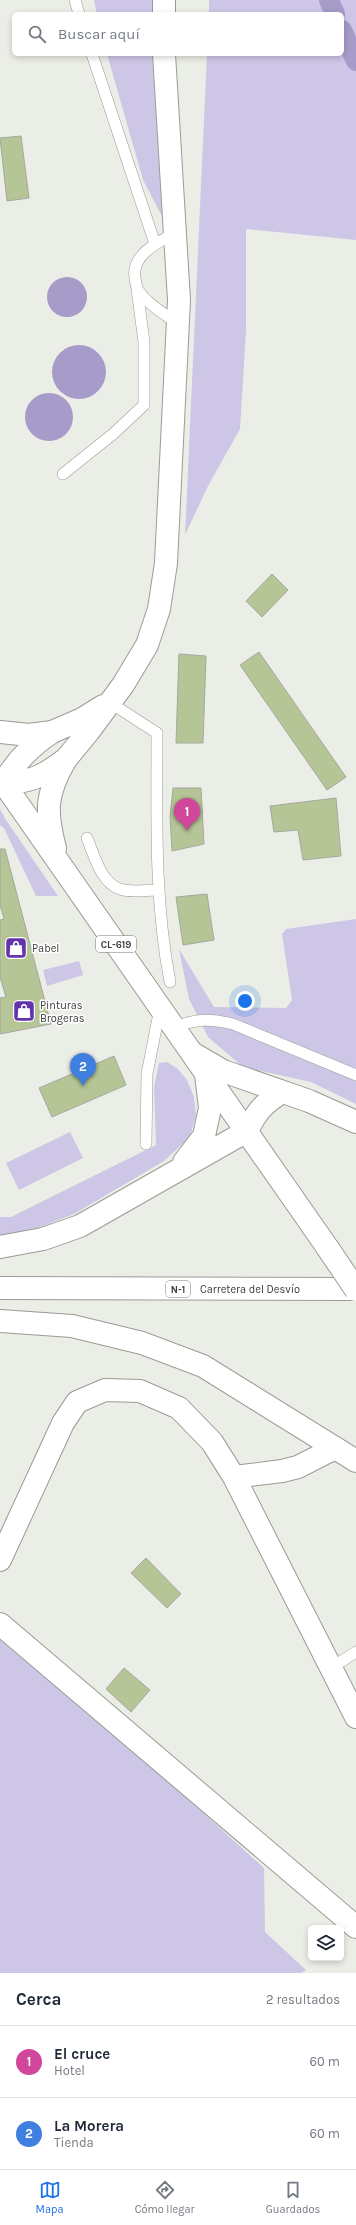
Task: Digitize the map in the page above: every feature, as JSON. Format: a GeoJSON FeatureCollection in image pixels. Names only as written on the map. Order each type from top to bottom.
{"type":"FeatureCollection","features":[{"type":"Feature","properties":{"kind":"main road"},"geometry":{"type":"LineString","coordinates":[[164,0],[164,12]]}},
{"type":"Feature","properties":{"kind":"main road"},"geometry":{"type":"LineString","coordinates":[[58,861],[48,820],[53,780],[66,759],[90,731],[109,702],[123,685],[147,645],[159,610],[166,563],[179,300],[164,56]]}},
{"type":"Feature","properties":{"kind":"main road"},"geometry":{"type":"LineString","coordinates":[[2,781],[26,751],[52,732],[82,719],[109,702]]}},
{"type":"Feature","properties":{"kind":"main road"},"geometry":{"type":"LineString","coordinates":[[0,732],[28,735],[52,732]]}},
{"type":"Feature","properties":{"kind":"main road"},"geometry":{"type":"LineString","coordinates":[[2,781],[25,782],[44,775],[66,759]]}},
{"type":"Feature","properties":{"kind":"main road","name":"CL-619"},"geometry":{"type":"LineString","coordinates":[[2,781],[174,1026],[356,1290]]}},
{"type":"Feature","properties":{"kind":"main road"},"geometry":{"type":"LineString","coordinates":[[192,1053],[223,1071],[309,1101],[356,1122]]}},
{"type":"Feature","properties":{"kind":"main road"},"geometry":{"type":"LineString","coordinates":[[177,1171],[204,1136],[210,1108],[206,1074]]}},
{"type":"Feature","properties":{"kind":"main road"},"geometry":{"type":"LineString","coordinates":[[0,1247],[43,1239],[80,1226],[247,1131],[254,1115],[264,1103],[282,1092]]}},
{"type":"Feature","properties":{"kind":"main road","name":"Carretera del Desvío"},"geometry":{"type":"LineString","coordinates":[[0,1288],[356,1290]]}},
{"type":"Feature","properties":{"kind":"main road"},"geometry":{"type":"LineString","coordinates":[[0,1321],[72,1326],[142,1343],[204,1366],[356,1461]]}},
{"type":"Feature","properties":{"kind":"main road"},"geometry":{"type":"LineString","coordinates":[[0,1560],[63,1423],[77,1402],[105,1390],[140,1391],[179,1408],[212,1442],[234,1477],[356,1717]]}},
{"type":"Feature","properties":{"kind":"main road"},"geometry":{"type":"LineString","coordinates":[[234,1477],[282,1471],[298,1467],[335,1448]]}},
{"type":"Feature","properties":{"kind":"main road"},"geometry":{"type":"LineString","coordinates":[[0,1624],[356,1927]]}},
{"type":"Feature","properties":{"kind":"lane"},"geometry":{"type":"LineString","coordinates":[[74,0],[78,12]]}},
{"type":"Feature","properties":{"kind":"lane"},"geometry":{"type":"LineString","coordinates":[[93,56],[155,244]]}},
{"type":"Feature","properties":{"kind":"lane"},"geometry":{"type":"LineString","coordinates":[[63,474],[114,434],[144,405],[144,342],[134,271],[139,259],[155,244],[175,233]]}},
{"type":"Feature","properties":{"kind":"lane"},"geometry":{"type":"LineString","coordinates":[[137,289],[150,303],[178,324]]}},
{"type":"Feature","properties":{"kind":"lane"},"geometry":{"type":"LineString","coordinates":[[109,702],[157,733],[158,890],[162,939],[170,982]]}},
{"type":"Feature","properties":{"kind":"lane"},"geometry":{"type":"LineString","coordinates":[[87,838],[99,868],[110,882],[120,889],[158,890]]}},
{"type":"Feature","properties":{"kind":"lane"},"geometry":{"type":"LineString","coordinates":[[146,1144],[147,1074],[160,1007]]}},
{"type":"Feature","properties":{"kind":"lane"},"geometry":{"type":"LineString","coordinates":[[174,1026],[204,1019],[222,1021],[356,1075]]}},
{"type":"Feature","properties":{"kind":"lane"},"geometry":{"type":"LineString","coordinates":[[331,1668],[356,1652]]}},
{"type":"Feature","properties":{"kind":"shaded area"},"geometry":{"type":"Polygon","coordinates":[[[94,0],[155,0],[154,12],[97,12],[94,0]]]}},
{"type":"Feature","properties":{"kind":"shaded area"},"geometry":{"type":"Polygon","coordinates":[[[209,0],[356,0],[356,240],[246,229],[246,331],[240,429],[208,486],[185,535],[207,56],[344,56],[344,12],[209,12],[209,0]]]}},
{"type":"Feature","properties":{"kind":"shaded area"},"geometry":{"type":"Polygon","coordinates":[[[108,56],[152,56],[163,218],[143,180],[108,56]]]}},
{"type":"Feature","properties":{"kind":"shaded area"},"geometry":{"type":"Polygon","coordinates":[[[71,277],[78,280],[84,286],[87,297],[86,305],[78,314],[71,317],[63,317],[56,314],[48,305],[47,293],[50,286],[59,278],[71,277]]]}},
{"type":"Feature","properties":{"kind":"shaded area"},"geometry":{"type":"Polygon","coordinates":[[[79,345],[89,347],[98,353],[104,362],[106,372],[104,382],[98,391],[89,397],[79,399],[69,397],[60,391],[54,382],[52,372],[54,362],[60,353],[69,347],[79,345]]]}},
{"type":"Feature","properties":{"kind":"shaded area"},"geometry":{"type":"Polygon","coordinates":[[[44,393],[54,393],[66,400],[73,412],[73,422],[66,434],[54,441],[44,441],[36,437],[29,430],[25,422],[25,412],[29,404],[36,397],[44,393]]]}},
{"type":"Feature","properties":{"kind":"shaded area"},"geometry":{"type":"Polygon","coordinates":[[[0,809],[58,896],[36,896],[4,828],[0,825],[0,809]]]}},
{"type":"Feature","properties":{"kind":"shaded area"},"geometry":{"type":"Polygon","coordinates":[[[356,919],[356,1104],[311,1082],[243,1067],[208,1037],[189,999],[179,949],[214,1007],[286,1008],[292,1000],[282,934],[286,929],[356,919]]]}},
{"type":"Feature","properties":{"kind":"shaded area"},"geometry":{"type":"Polygon","coordinates":[[[79,961],[83,975],[47,986],[43,970],[79,961]]]}},
{"type":"Feature","properties":{"kind":"shaded area"},"geometry":{"type":"Polygon","coordinates":[[[167,1062],[178,1069],[187,1080],[194,1097],[196,1115],[190,1137],[164,1161],[74,1214],[28,1232],[0,1235],[0,1217],[11,1217],[156,1145],[154,1087],[159,1063],[167,1062]]]}},
{"type":"Feature","properties":{"kind":"shaded area"},"geometry":{"type":"Polygon","coordinates":[[[70,1132],[83,1158],[19,1190],[6,1163],[70,1132]]]}},
{"type":"Feature","properties":{"kind":"shaded area"},"geometry":{"type":"Polygon","coordinates":[[[0,1637],[167,1780],[264,1868],[265,1932],[306,1970],[301,1973],[0,1973],[0,1637]]]}},
{"type":"Feature","properties":{"kind":"building"},"geometry":{"type":"Polygon","coordinates":[[[21,136],[29,198],[7,201],[0,138],[21,136]]]}},
{"type":"Feature","properties":{"kind":"building"},"geometry":{"type":"Polygon","coordinates":[[[272,574],[288,590],[262,617],[246,601],[272,574]]]}},
{"type":"Feature","properties":{"kind":"building"},"geometry":{"type":"Polygon","coordinates":[[[259,652],[346,777],[327,790],[240,665],[259,652]]]}},
{"type":"Feature","properties":{"kind":"building"},"geometry":{"type":"Polygon","coordinates":[[[179,654],[206,656],[203,743],[176,743],[179,654]]]}},
{"type":"Feature","properties":{"kind":"building"},"geometry":{"type":"Polygon","coordinates":[[[173,788],[201,788],[204,844],[172,851],[170,817],[173,788]]]}},
{"type":"Feature","properties":{"kind":"building"},"geometry":{"type":"Polygon","coordinates":[[[336,798],[341,856],[303,860],[298,830],[274,832],[270,806],[336,798]]]}},
{"type":"Feature","properties":{"kind":"building"},"geometry":{"type":"Polygon","coordinates":[[[0,849],[5,849],[51,1024],[0,1034],[0,998],[6,997],[0,977],[0,920],[4,919],[0,905],[0,849]]]}},
{"type":"Feature","properties":{"kind":"building"},"geometry":{"type":"Polygon","coordinates":[[[207,894],[214,940],[183,945],[176,897],[207,894]]]}},
{"type":"Feature","properties":{"kind":"building"},"geometry":{"type":"Polygon","coordinates":[[[114,1056],[126,1085],[52,1117],[39,1088],[114,1056]]]}},
{"type":"Feature","properties":{"kind":"building"},"geometry":{"type":"Polygon","coordinates":[[[146,1558],[181,1594],[167,1608],[131,1573],[146,1558]]]}},
{"type":"Feature","properties":{"kind":"building"},"geometry":{"type":"Polygon","coordinates":[[[124,1668],[150,1690],[131,1712],[106,1689],[124,1668]]]}},
{"type":"Feature","properties":{"kind":"waterway"},"geometry":{"type":"LineString","coordinates":[[329,0],[334,12]]}},
{"type":"Feature","properties":{"kind":"waterway"},"geometry":{"type":"LineString","coordinates":[[344,34],[356,61]]}},
{"type":"Feature","properties":{"kind":"place","name":"El cruce"},"geometry":{"type":"Point","coordinates":[187,831]}},
{"type":"Feature","properties":{"kind":"place","name":"Pabel"},"geometry":{"type":"Point","coordinates":[16,948]}},
{"type":"Feature","properties":{"kind":"place","name":"Pinturas Brogeras"},"geometry":{"type":"Point","coordinates":[24,1011]}},
{"type":"Feature","properties":{"kind":"place","name":"La Morera"},"geometry":{"type":"Point","coordinates":[83,1086]}}]}
